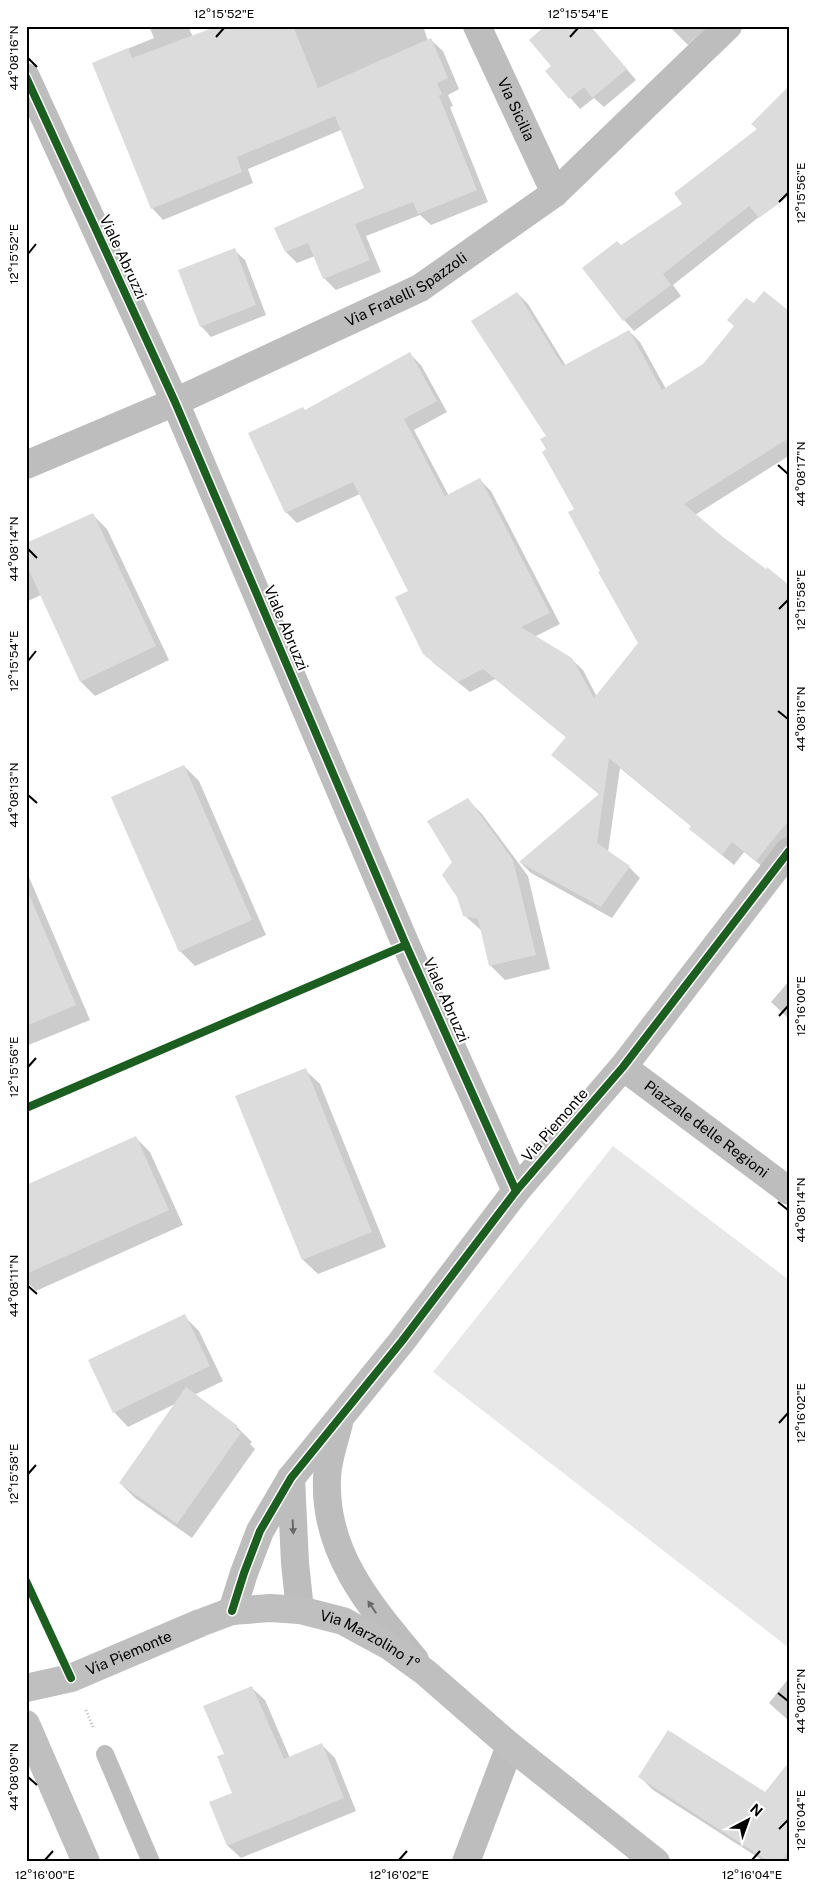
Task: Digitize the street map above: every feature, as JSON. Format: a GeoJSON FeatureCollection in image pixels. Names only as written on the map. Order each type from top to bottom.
{"type":"FeatureCollection","features":[{"type":"Feature","properties":{"kind":"main road","name":"Via Marzolino 1°"},"geometry":{"type":"LineString","coordinates":[[200,1623],[232,1612],[270,1608],[300,1610],[343,1621],[389,1646],[425,1672],[510,1746],[656,1862]]}},
{"type":"Feature","properties":{"kind":"main road","name":"Via Piemonte"},"geometry":{"type":"LineString","coordinates":[[26,1688],[71,1678],[200,1623]]}},
{"type":"Feature","properties":{"kind":"main road"},"geometry":{"type":"LineString","coordinates":[[26,1724],[86,1862]]}},
{"type":"Feature","properties":{"kind":"street","name":"Via Sicilia"},"geometry":{"type":"LineString","coordinates":[[477,26],[555,193]]}},
{"type":"Feature","properties":{"kind":"street","name":"Via Fratelli Spazzoli"},"geometry":{"type":"LineString","coordinates":[[26,465],[175,402],[420,288],[555,193],[728,26]]}},
{"type":"Feature","properties":{"kind":"street","name":"Viale Abruzzi"},"geometry":{"type":"LineString","coordinates":[[26,77],[175,402],[406,945],[516,1191]]}},
{"type":"Feature","properties":{"kind":"street","name":"Via Piemonte"},"geometry":{"type":"LineString","coordinates":[[232,1612],[260,1531],[291,1478],[402,1342],[516,1191],[623,1068],[789,851]]}},
{"type":"Feature","properties":{"kind":"street","name":"Piazzale delle Regioni"},"geometry":{"type":"LineString","coordinates":[[623,1068],[789,1191]]}},
{"type":"Feature","properties":{"kind":"street"},"geometry":{"type":"LineString","coordinates":[[340,1416],[326,1478],[330,1522],[346,1566],[360,1589],[374,1611],[425,1672]]}},
{"type":"Feature","properties":{"kind":"street"},"geometry":{"type":"LineString","coordinates":[[291,1478],[295,1563],[300,1610]]}},
{"type":"Feature","properties":{"kind":"street"},"geometry":{"type":"LineString","coordinates":[[466,1862],[510,1746]]}},
{"type":"Feature","properties":{"kind":"lane"},"geometry":{"type":"LineString","coordinates":[[106,1754],[151,1862]]}},
{"type":"Feature","properties":{"kind":"path"},"geometry":{"type":"LineString","coordinates":[[71,1678],[106,1754]]}},
{"type":"Feature","properties":{"kind":"shaded area"},"geometry":{"type":"Polygon","coordinates":[[[613,1146],[789,1280],[789,1648],[433,1372],[613,1146]]]}},
{"type":"Feature","properties":{"kind":"building"},"geometry":{"type":"Polygon","coordinates":[[[218,26],[293,26],[318,88],[431,38],[448,78],[437,83],[442,94],[439,96],[477,190],[418,214],[413,202],[355,224],[370,260],[323,279],[308,243],[285,252],[274,228],[364,188],[335,116],[237,157],[242,172],[151,209],[92,63],[128,48],[132,58],[218,26]]]}},
{"type":"Feature","properties":{"kind":"building"},"geometry":{"type":"Polygon","coordinates":[[[545,26],[590,26],[627,69],[592,98],[584,87],[569,99],[545,71],[551,66],[529,40],[545,26]]]}},
{"type":"Feature","properties":{"kind":"building"},"geometry":{"type":"Polygon","coordinates":[[[789,86],[789,196],[759,218],[749,206],[663,274],[671,285],[623,321],[582,268],[617,241],[621,245],[682,204],[674,193],[757,129],[751,124],[789,86]]]}},
{"type":"Feature","properties":{"kind":"building"},"geometry":{"type":"Polygon","coordinates":[[[235,248],[256,305],[200,327],[178,270],[235,248]]]}},
{"type":"Feature","properties":{"kind":"building"},"geometry":{"type":"Polygon","coordinates":[[[764,291],[789,311],[789,438],[684,504],[723,537],[766,569],[767,567],[789,585],[789,820],[756,861],[732,842],[722,855],[689,829],[691,826],[609,758],[597,843],[630,866],[601,907],[519,862],[599,794],[551,755],[566,737],[483,669],[458,682],[423,654],[395,597],[408,591],[353,482],[285,513],[248,433],[303,407],[305,410],[410,352],[437,401],[404,419],[445,496],[480,478],[550,613],[521,627],[572,658],[594,698],[638,643],[598,572],[600,571],[568,512],[574,509],[542,452],[546,449],[540,439],[546,436],[471,321],[517,292],[563,366],[629,330],[662,390],[703,364],[734,326],[727,320],[746,298],[754,303],[764,291]]]}},
{"type":"Feature","properties":{"kind":"building"},"geometry":{"type":"Polygon","coordinates":[[[93,513],[156,646],[80,682],[26,564],[26,543],[93,513]]]}},
{"type":"Feature","properties":{"kind":"building"},"geometry":{"type":"Polygon","coordinates":[[[184,765],[252,920],[179,952],[111,797],[184,765]]]}},
{"type":"Feature","properties":{"kind":"building"},"geometry":{"type":"Polygon","coordinates":[[[468,798],[513,860],[536,955],[489,966],[478,919],[463,916],[457,897],[442,875],[452,862],[427,821],[468,798]]]}},
{"type":"Feature","properties":{"kind":"building"},"geometry":{"type":"Polygon","coordinates":[[[26,887],[76,1005],[26,1026],[26,887]]]}},
{"type":"Feature","properties":{"kind":"building"},"geometry":{"type":"Polygon","coordinates":[[[306,1068],[372,1232],[302,1260],[235,1096],[306,1068]]]}},
{"type":"Feature","properties":{"kind":"building"},"geometry":{"type":"Polygon","coordinates":[[[136,1136],[169,1210],[26,1274],[26,1185],[136,1136]]]}},
{"type":"Feature","properties":{"kind":"building"},"geometry":{"type":"Polygon","coordinates":[[[185,1314],[210,1366],[113,1413],[88,1360],[185,1314]]]}},
{"type":"Feature","properties":{"kind":"building"},"geometry":{"type":"Polygon","coordinates":[[[186,1387],[238,1426],[236,1429],[241,1433],[177,1524],[119,1483],[186,1387]]]}},
{"type":"Feature","properties":{"kind":"building"},"geometry":{"type":"Polygon","coordinates":[[[252,1686],[284,1759],[322,1743],[344,1798],[227,1846],[209,1802],[232,1793],[217,1756],[224,1754],[203,1706],[252,1686]]]}},
{"type":"Feature","properties":{"kind":"building"},"geometry":{"type":"Polygon","coordinates":[[[668,1730],[765,1792],[789,1762],[789,1850],[781,1862],[770,1862],[638,1777],[668,1730]]]}},
{"type":"Feature","properties":{"kind":"cycle path"},"geometry":{"type":"LineString","coordinates":[[26,77],[175,402],[406,945],[516,1191]]}},
{"type":"Feature","properties":{"kind":"cycle path"},"geometry":{"type":"LineString","coordinates":[[232,1611],[260,1531],[291,1478],[402,1341],[516,1191],[623,1067],[789,851]]}},
{"type":"Feature","properties":{"kind":"cycle path"},"geometry":{"type":"LineString","coordinates":[[26,1108],[406,945]]}},
{"type":"Feature","properties":{"kind":"cycle path"},"geometry":{"type":"LineString","coordinates":[[26,1581],[71,1678]]}}]}
